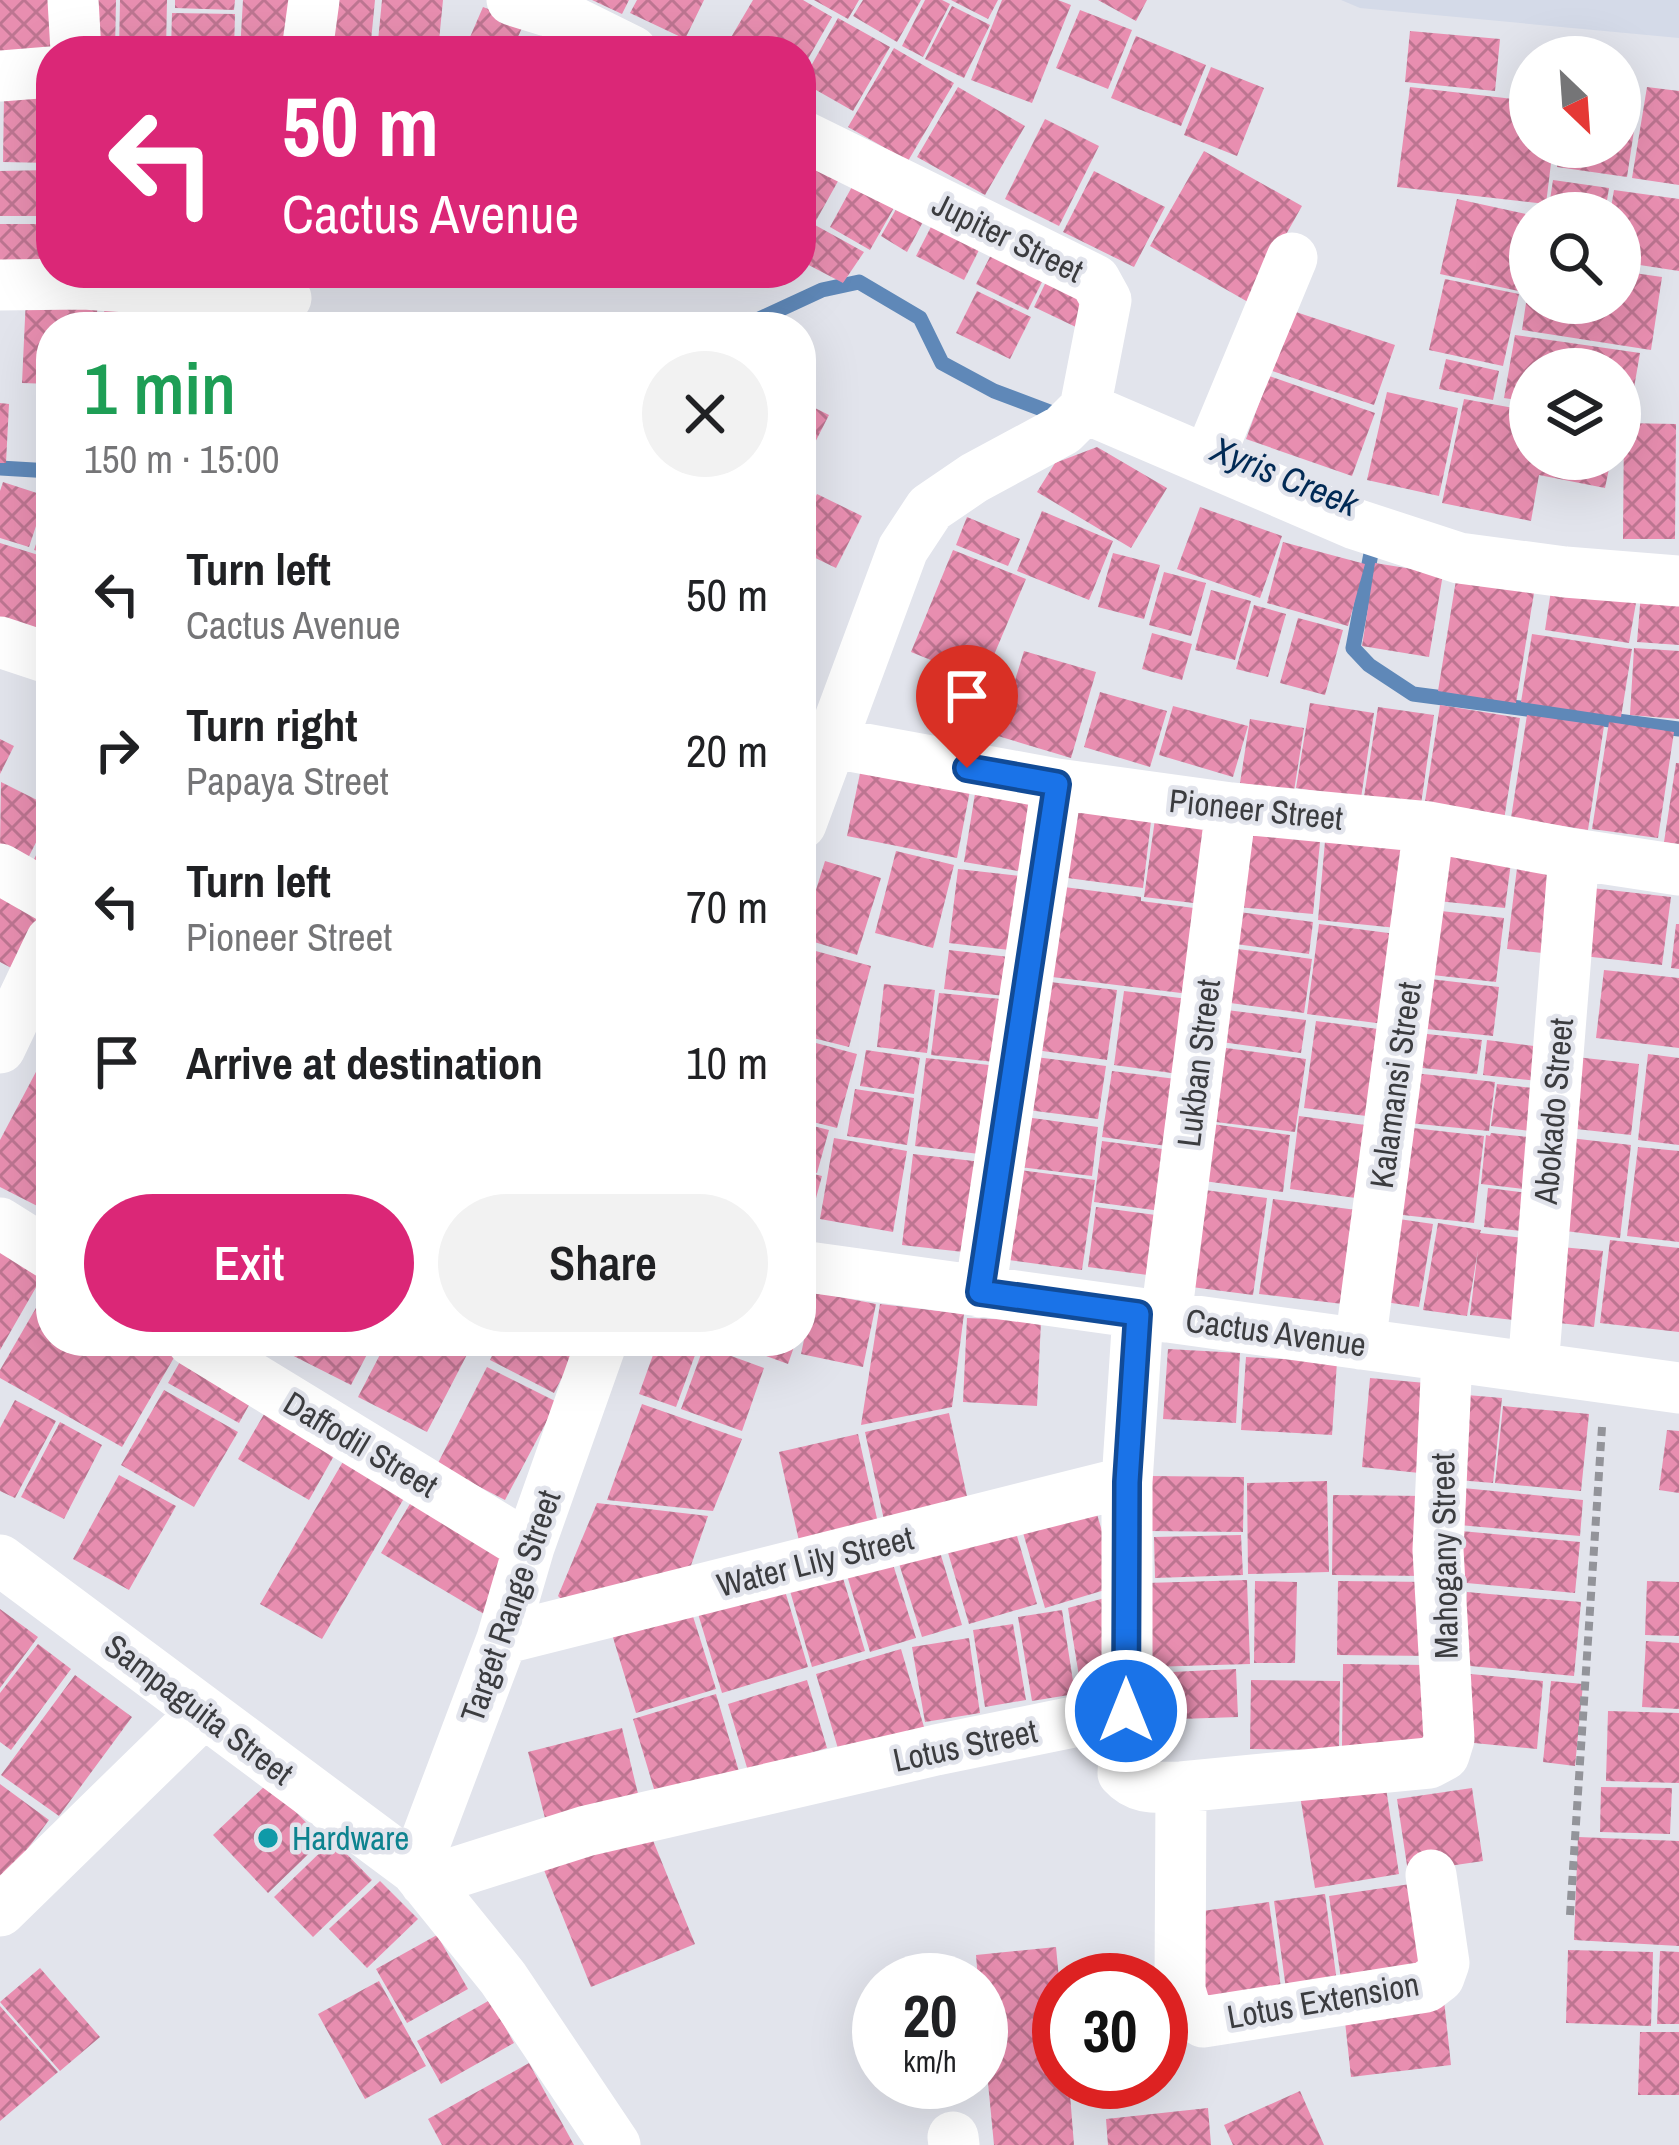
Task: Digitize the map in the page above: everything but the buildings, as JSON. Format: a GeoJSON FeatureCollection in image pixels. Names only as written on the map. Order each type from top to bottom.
{"type":"FeatureCollection","features":[{"type":"Feature","properties":{"kind":"street"},"geometry":{"type":"LineString","coordinates":[[73,0],[75,36]]}},
{"type":"Feature","properties":{"kind":"street"},"geometry":{"type":"LineString","coordinates":[[309,36],[314,0]]}},
{"type":"Feature","properties":{"kind":"street"},"geometry":{"type":"LineString","coordinates":[[533,3],[602,36]]}},
{"type":"Feature","properties":{"kind":"street"},"geometry":{"type":"LineString","coordinates":[[0,76],[36,73]]}},
{"type":"Feature","properties":{"kind":"street","name":"Jupiter Street"},"geometry":{"type":"LineString","coordinates":[[816,142],[1095,280],[1106,300],[1085,408]]}},
{"type":"Feature","properties":{"kind":"street"},"geometry":{"type":"LineString","coordinates":[[1208,460],[1292,258]]}},
{"type":"Feature","properties":{"kind":"street"},"geometry":{"type":"LineString","coordinates":[[0,285],[36,282]]}},
{"type":"Feature","properties":{"kind":"street"},"geometry":{"type":"LineString","coordinates":[[175,288],[286,299]]}},
{"type":"Feature","properties":{"kind":"street"},"geometry":{"type":"LineString","coordinates":[[816,782],[903,549],[930,508],[974,478],[1064,430],[1085,408],[1355,524],[1459,558],[1679,580]]}},
{"type":"Feature","properties":{"kind":"street"},"geometry":{"type":"LineString","coordinates":[[0,642],[36,654]]}},
{"type":"Feature","properties":{"kind":"street","name":"Pioneer Street"},"geometry":{"type":"LineString","coordinates":[[833,743],[1057,784],[1231,808],[1429,827],[1679,870]]}},
{"type":"Feature","properties":{"kind":"street"},"geometry":{"type":"LineString","coordinates":[[980,1292],[1057,784]]}},
{"type":"Feature","properties":{"kind":"street","name":"Lukban Street"},"geometry":{"type":"LineString","coordinates":[[1126,1711],[1127,1482],[1231,808]]}},
{"type":"Feature","properties":{"kind":"street","name":"Kalamansi Street"},"geometry":{"type":"LineString","coordinates":[[1360,1344],[1429,827]]}},
{"type":"Feature","properties":{"kind":"street","name":"Abokado Street"},"geometry":{"type":"LineString","coordinates":[[1532,1368],[1574,854]]}},
{"type":"Feature","properties":{"kind":"street"},"geometry":{"type":"LineString","coordinates":[[0,869],[36,889]]}},
{"type":"Feature","properties":{"kind":"street"},"geometry":{"type":"LineString","coordinates":[[0,1048],[36,972]]}},
{"type":"Feature","properties":{"kind":"street"},"geometry":{"type":"LineString","coordinates":[[0,1223],[36,1246]]}},
{"type":"Feature","properties":{"kind":"street","name":"Cactus Avenue"},"geometry":{"type":"LineString","coordinates":[[816,1268],[1679,1388]]}},
{"type":"Feature","properties":{"kind":"street","name":"Daffodil Street"},"geometry":{"type":"LineString","coordinates":[[217,1356],[530,1547]]}},
{"type":"Feature","properties":{"kind":"street","name":"Target Range Street"},"geometry":{"type":"LineString","coordinates":[[420,1876],[597,1356]]}},
{"type":"Feature","properties":{"kind":"street","name":"Mahogany Street"},"geometry":{"type":"LineString","coordinates":[[1181,1787],[1429,1763],[1444,1755],[1449,1739],[1438,1550],[1447,1357]]}},
{"type":"Feature","properties":{"kind":"street","name":"Water Lily Street"},"geometry":{"type":"LineString","coordinates":[[502,1639],[1127,1482]]}},
{"type":"Feature","properties":{"kind":"street","name":"Sampaguita Street"},"geometry":{"type":"LineString","coordinates":[[0,1559],[420,1876],[503,1978],[615,2145]]}},
{"type":"Feature","properties":{"kind":"street"},"geometry":{"type":"LineString","coordinates":[[1126,1711],[1123,1773],[1143,1787],[1181,1787]]}},
{"type":"Feature","properties":{"kind":"street","name":"Lotus Street"},"geometry":{"type":"LineString","coordinates":[[420,1876],[936,1750],[1126,1711]]}},
{"type":"Feature","properties":{"kind":"street"},"geometry":{"type":"LineString","coordinates":[[0,1911],[204,1712]]}},
{"type":"Feature","properties":{"kind":"street","name":"Lotus Extension"},"geometry":{"type":"LineString","coordinates":[[1181,1787],[1180,1990],[1186,2010],[1202,2022],[1426,1987],[1439,1977],[1444,1963],[1431,1875]]}},
{"type":"Feature","properties":{"kind":"path"},"geometry":{"type":"LineString","coordinates":[[1570,1915],[1605,1378]]}},
{"type":"Feature","properties":{"kind":"shaded area"},"geometry":{"type":"Polygon","coordinates":[[[1341,0],[1679,0],[1679,38],[1360,8],[1341,0]]]}},
{"type":"Feature","properties":{"kind":"waterway","name":"Xyris Creek"},"geometry":{"type":"LineString","coordinates":[[774,312],[822,290],[859,282],[920,318],[942,363],[994,391],[1055,414]]}},
{"type":"Feature","properties":{"kind":"waterway","name":"Xyris Creek"},"geometry":{"type":"LineString","coordinates":[[0,468],[36,470]]}},
{"type":"Feature","properties":{"kind":"waterway","name":"Xyris Creek"},"geometry":{"type":"LineString","coordinates":[[1366,540],[1373,543],[1353,648],[1369,665],[1413,694],[1679,729]]}},
{"type":"Feature","properties":{"kind":"place","name":"Hardware"},"geometry":{"type":"Point","coordinates":[268,1838]}},
{"type":"Feature","properties":{"kind":"route"},"geometry":{"type":"LineString","coordinates":[[967,768],[1057,784],[980,1292],[1138,1314],[1127,1482],[1126,1711]]}}]}
